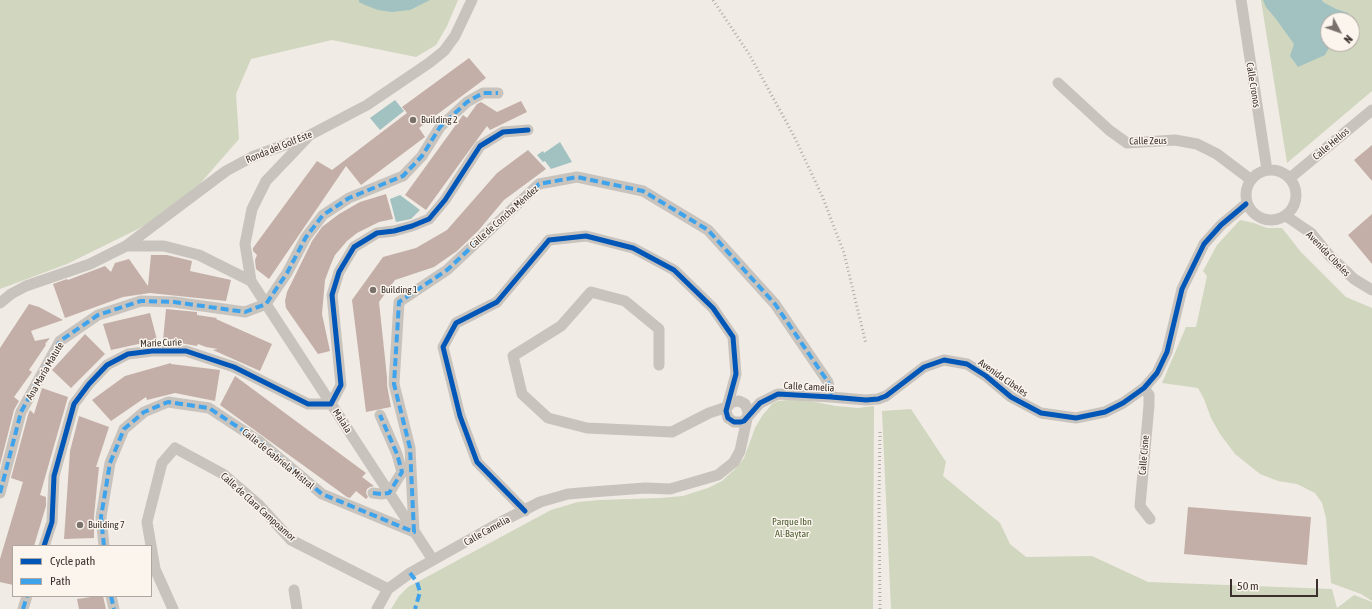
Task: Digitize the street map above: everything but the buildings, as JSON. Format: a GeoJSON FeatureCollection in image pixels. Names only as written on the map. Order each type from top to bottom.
{"type":"FeatureCollection","features":[{"type":"Feature","properties":{"kind":"street","name":"Ronda del Golf Este"},"geometry":{"type":"LineString","coordinates":[[0,303],[11,294],[26,286],[90,264],[126,246],[226,171],[252,157],[308,136],[367,105],[429,63],[444,51],[455,36],[472,0]]}},
{"type":"Feature","properties":{"kind":"street","name":"Calle Cronos"},"geometry":{"type":"LineString","coordinates":[[1241,0],[1267,170]]}},
{"type":"Feature","properties":{"kind":"street","name":"Calle Zeus"},"geometry":{"type":"LineString","coordinates":[[1058,83],[1109,130],[1127,143],[1175,140],[1197,144],[1217,154],[1250,179]]}},
{"type":"Feature","properties":{"kind":"street"},"geometry":{"type":"LineString","coordinates":[[266,304],[287,273],[306,237],[323,215],[349,198],[403,176],[422,156],[440,127],[467,102],[483,93],[498,93]]}},
{"type":"Feature","properties":{"kind":"street","name":"Calle Helios"},"geometry":{"type":"LineString","coordinates":[[1290,178],[1372,110]]}},
{"type":"Feature","properties":{"kind":"street"},"geometry":{"type":"LineString","coordinates":[[332,404],[341,385],[332,295],[339,272],[354,247],[377,233],[394,231],[429,219],[445,200],[480,146],[503,132],[528,130]]}},
{"type":"Feature","properties":{"kind":"street"},"geometry":{"type":"LineString","coordinates":[[252,281],[245,244],[252,209],[266,181],[308,136]]}},
{"type":"Feature","properties":{"kind":"street"},"geometry":{"type":"LineString","coordinates":[[1267,170],[1275,170],[1290,178],[1294,185],[1296,194],[1293,206],[1286,216],[1278,220],[1263,220],[1250,211],[1246,204],[1245,195],[1246,187],[1250,179],[1267,170]]}},
{"type":"Feature","properties":{"kind":"street","name":"Calle de Concha Méndez"},"geometry":{"type":"LineString","coordinates":[[414,532],[410,448],[394,384],[399,302],[447,270],[539,184],[577,177],[643,191],[708,230],[775,304],[828,382],[831,397]]}},
{"type":"Feature","properties":{"kind":"street","name":"Avenida Cibeles"},"geometry":{"type":"LineString","coordinates":[[878,399],[886,396],[924,367],[944,360],[967,364],[986,376],[1011,398],[1041,413],[1076,418],[1105,412],[1123,403],[1144,388],[1157,373],[1167,352],[1182,289],[1204,244],[1221,225],[1246,204]]}},
{"type":"Feature","properties":{"kind":"street","name":"Avenida Cibeles"},"geometry":{"type":"LineString","coordinates":[[1286,216],[1311,233],[1329,255],[1354,279],[1372,290]]}},
{"type":"Feature","properties":{"kind":"street"},"geometry":{"type":"LineString","coordinates":[[154,225],[157,236],[164,246]]}},
{"type":"Feature","properties":{"kind":"street"},"geometry":{"type":"LineString","coordinates":[[525,511],[477,462],[460,416],[443,347],[456,323],[497,302],[549,240],[586,236],[634,248],[674,270],[713,308],[733,337],[736,374],[727,408],[726,415],[734,422],[741,422],[747,418],[747,407],[742,402],[735,401],[732,402],[727,408],[709,413],[672,432],[587,428],[548,418],[522,394],[513,356],[561,326],[591,292],[625,301],[659,329],[659,365]]}},
{"type":"Feature","properties":{"kind":"street"},"geometry":{"type":"LineString","coordinates":[[126,246],[164,246],[199,255],[252,281]]}},
{"type":"Feature","properties":{"kind":"street","name":"Malala"},"geometry":{"type":"LineString","coordinates":[[252,281],[433,560]]}},
{"type":"Feature","properties":{"kind":"street","name":"Ana María Matute"},"geometry":{"type":"LineString","coordinates":[[0,493],[22,412],[60,341],[98,315],[141,302],[174,302],[246,312],[266,304]]}},
{"type":"Feature","properties":{"kind":"street","name":"Marie Curie"},"geometry":{"type":"LineString","coordinates":[[44,545],[52,522],[54,476],[74,404],[89,384],[107,365],[128,354],[152,351],[186,351],[234,367],[308,404],[332,404]]}},
{"type":"Feature","properties":{"kind":"street","name":"Calle Cisne"},"geometry":{"type":"LineString","coordinates":[[1144,388],[1149,395],[1149,405],[1140,506],[1150,519]]}},
{"type":"Feature","properties":{"kind":"street","name":"Calle Camelia"},"geometry":{"type":"LineString","coordinates":[[377,609],[388,589],[410,573],[540,502],[568,494],[645,488],[670,489],[718,476],[734,462],[740,451],[747,418],[760,403],[778,394],[866,400],[878,399]]}},
{"type":"Feature","properties":{"kind":"street","name":"Calle de Gabriela Mistral"},"geometry":{"type":"LineString","coordinates":[[104,545],[101,517],[106,486],[110,463],[124,429],[144,412],[168,402],[209,408],[258,441],[322,494],[414,532]]}},
{"type":"Feature","properties":{"kind":"street"},"geometry":{"type":"LineString","coordinates":[[373,494],[389,493],[402,472],[397,454],[380,415]]}},
{"type":"Feature","properties":{"kind":"street","name":"Calle de Clara Campoamor"},"geometry":{"type":"LineString","coordinates":[[151,545],[147,522],[162,463],[175,448],[223,474],[259,505],[291,540],[388,589]]}},
{"type":"Feature","properties":{"kind":"street","name":"Calle de Clara Campoamor"},"geometry":{"type":"LineString","coordinates":[[152,551],[155,569],[173,609]]}},
{"type":"Feature","properties":{"kind":"street"},"geometry":{"type":"LineString","coordinates":[[294,590],[297,609]]}},
{"type":"Feature","properties":{"kind":"street"},"geometry":{"type":"LineString","coordinates":[[23,609],[27,597]]}},
{"type":"Feature","properties":{"kind":"street"},"geometry":{"type":"LineString","coordinates":[[111,597],[114,609]]}},
{"type":"Feature","properties":{"kind":"green space"},"geometry":{"type":"Polygon","coordinates":[[[0,0],[458,0],[447,26],[436,45],[416,57],[332,40],[251,59],[236,94],[239,139],[184,202],[138,229],[67,264],[0,289],[0,0]]]}},
{"type":"Feature","properties":{"kind":"green space"},"geometry":{"type":"Polygon","coordinates":[[[1261,0],[1372,0],[1372,91],[1287,163],[1261,0]]]}},
{"type":"Feature","properties":{"kind":"green space"},"geometry":{"type":"Polygon","coordinates":[[[1240,220],[1267,228],[1282,228],[1301,252],[1346,297],[1372,308],[1372,601],[1361,594],[1331,583],[1326,518],[1322,503],[1315,493],[1297,484],[1278,481],[1260,474],[1235,454],[1220,434],[1211,418],[1198,388],[1162,383],[1186,327],[1196,327],[1207,276],[1203,271],[1217,245],[1240,220]]]}},
{"type":"Feature","properties":{"kind":"green space","name":"Parque Ibn Al-Baytar"},"geometry":{"type":"Polygon","coordinates":[[[805,400],[836,406],[858,408],[874,406],[873,609],[391,609],[399,596],[408,587],[551,510],[578,502],[683,496],[708,488],[722,481],[744,458],[755,428],[762,416],[772,404],[778,401],[805,400]]]}},
{"type":"Feature","properties":{"kind":"green space"},"geometry":{"type":"Polygon","coordinates":[[[911,409],[946,462],[943,476],[1000,523],[1010,544],[1026,557],[1092,556],[1148,582],[1332,589],[1337,608],[1354,595],[1372,602],[1372,609],[891,609],[882,411],[911,409]]]}},
{"type":"Feature","properties":{"kind":"water"},"geometry":{"type":"Polygon","coordinates":[[[359,0],[430,0],[410,10],[392,12],[378,10],[359,2],[359,0]]]}},
{"type":"Feature","properties":{"kind":"water"},"geometry":{"type":"Polygon","coordinates":[[[1263,0],[1322,0],[1336,9],[1345,12],[1320,12],[1320,52],[1327,52],[1325,55],[1298,67],[1290,56],[1294,44],[1266,7],[1263,0]]]}},
{"type":"Feature","properties":{"kind":"water"},"geometry":{"type":"Polygon","coordinates":[[[395,100],[404,111],[380,130],[370,118],[395,100]]]}},
{"type":"Feature","properties":{"kind":"water"},"geometry":{"type":"Polygon","coordinates":[[[560,142],[572,162],[551,169],[545,161],[543,162],[537,155],[543,151],[544,153],[560,142]]]}},
{"type":"Feature","properties":{"kind":"water"},"geometry":{"type":"Polygon","coordinates":[[[400,195],[420,210],[411,219],[396,222],[390,199],[400,195]]]}},
{"type":"Feature","properties":{"kind":"railway"},"geometry":{"type":"LineString","coordinates":[[713,0],[749,54],[794,136],[823,198],[844,253],[866,344]]}},
{"type":"Feature","properties":{"kind":"railway"},"geometry":{"type":"LineString","coordinates":[[880,431],[880,609]]}},
{"type":"Feature","properties":{"kind":"marked path"},"geometry":{"type":"LineString","coordinates":[[0,493],[21,412],[60,341],[98,315],[141,301],[174,302],[245,312],[266,304],[287,273],[306,237],[323,215],[349,198],[403,176],[422,156],[440,127],[467,102],[483,93],[498,93]]}},
{"type":"Feature","properties":{"kind":"marked path"},"geometry":{"type":"LineString","coordinates":[[104,545],[101,517],[110,463],[124,429],[144,412],[168,402],[209,408],[259,441],[322,494],[414,532],[410,448],[394,384],[399,302],[447,270],[539,184],[577,177],[643,191],[708,230],[775,304],[828,382],[831,397]]}},
{"type":"Feature","properties":{"kind":"marked path"},"geometry":{"type":"LineString","coordinates":[[373,493],[389,493],[402,472],[397,454],[380,415]]}},
{"type":"Feature","properties":{"kind":"marked path"},"geometry":{"type":"LineString","coordinates":[[410,573],[417,582],[420,592],[415,609]]}},
{"type":"Feature","properties":{"kind":"marked path"},"geometry":{"type":"LineString","coordinates":[[23,609],[27,597]]}},
{"type":"Feature","properties":{"kind":"marked path"},"geometry":{"type":"LineString","coordinates":[[111,597],[114,609]]}},
{"type":"Feature","properties":{"kind":"cycle path"},"geometry":{"type":"LineString","coordinates":[[44,545],[52,522],[54,476],[74,404],[89,384],[107,365],[128,354],[152,351],[186,351],[234,367],[308,404],[331,404],[341,385],[332,295],[339,272],[354,247],[377,233],[394,231],[429,219],[445,200],[480,146],[503,132],[528,130]]}},
{"type":"Feature","properties":{"kind":"cycle path"},"geometry":{"type":"LineString","coordinates":[[525,511],[477,462],[460,416],[443,347],[456,323],[497,302],[549,240],[586,236],[633,248],[674,270],[713,308],[733,337],[736,374],[726,411],[728,418],[734,422],[744,421],[760,403],[778,394],[866,400],[878,399],[886,396],[924,367],[944,360],[967,364],[986,376],[1011,397],[1041,413],[1076,418],[1105,412],[1123,403],[1144,388],[1157,373],[1167,352],[1182,289],[1204,244],[1221,225],[1246,204]]}},
{"type":"Feature","properties":{"kind":"place","name":"Building 2"},"geometry":{"type":"Point","coordinates":[413,120]}},
{"type":"Feature","properties":{"kind":"place","name":"Building 1"},"geometry":{"type":"Point","coordinates":[373,290]}},
{"type":"Feature","properties":{"kind":"place","name":"Building 7"},"geometry":{"type":"Point","coordinates":[80,525]}}]}
